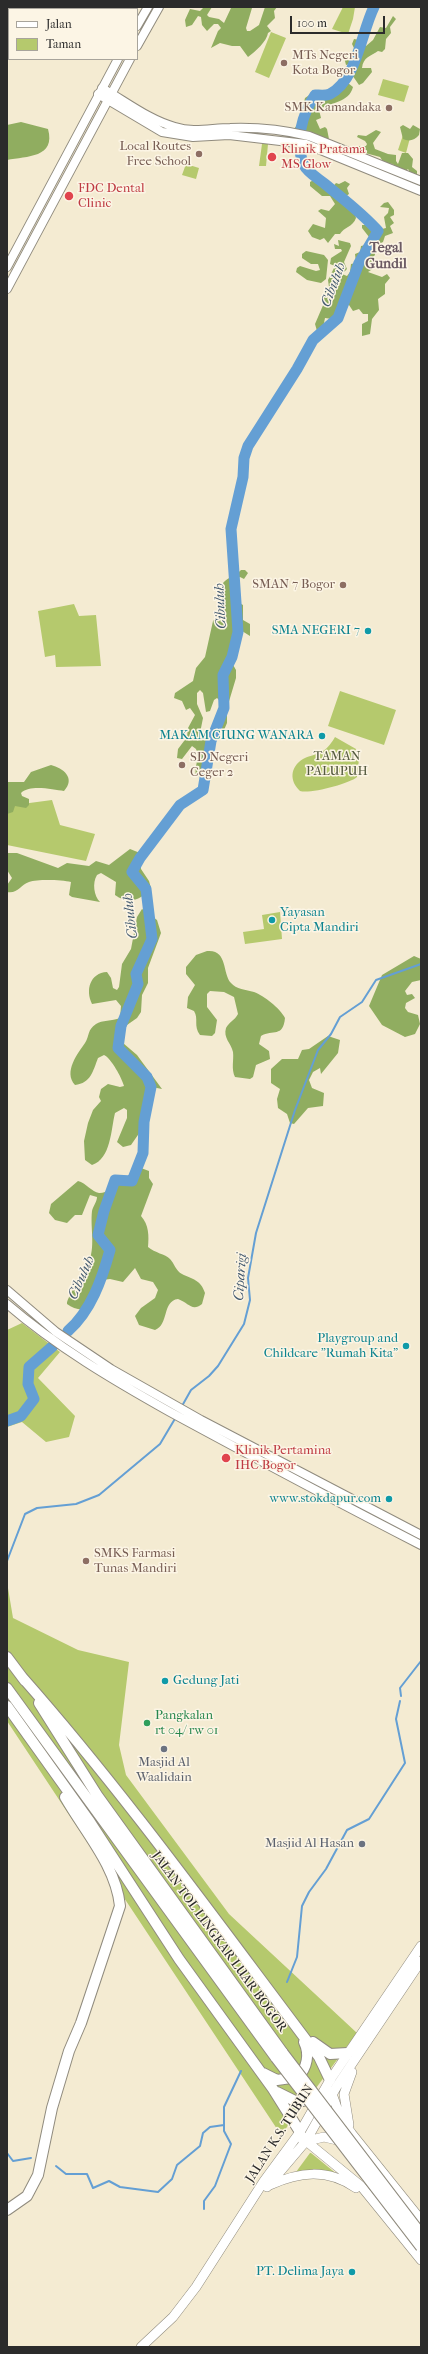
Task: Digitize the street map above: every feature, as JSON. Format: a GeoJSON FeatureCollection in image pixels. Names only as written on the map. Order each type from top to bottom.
{"type":"FeatureCollection","features":[{"type":"Feature","properties":{"kind":"highway","name":"JALAN TOL LINGKAR LUAR BOGOR"},"geometry":{"type":"LineString","coordinates":[[7,1657],[22,1677],[97,1795],[280,2055],[421,2234]]}},
{"type":"Feature","properties":{"kind":"highway"},"geometry":{"type":"LineString","coordinates":[[22,1677],[95,1763],[299,2031],[318,2057],[330,2080],[331,2095],[341,2119],[366,2153],[421,2220]]}},
{"type":"Feature","properties":{"kind":"highway","name":"JALAN TOL LINGKAR LUAR BOGOR"},"geometry":{"type":"LineString","coordinates":[[7,1688],[421,2247]]}},
{"type":"Feature","properties":{"kind":"highway"},"geometry":{"type":"LineString","coordinates":[[7,1706],[43,1759],[90,1822],[179,1959],[273,2089],[306,2142],[361,2186],[421,2260]]}},
{"type":"Feature","properties":{"kind":"highway"},"geometry":{"type":"LineString","coordinates":[[7,2210],[27,2196],[38,2175],[52,2108],[69,2051],[111,1938],[120,1906],[118,1888],[111,1872],[43,1759]]}},
{"type":"Feature","properties":{"kind":"highway","name":"JALAN K.S. TUBUN"},"geometry":{"type":"LineString","coordinates":[[141,2347],[158,2333],[196,2287],[252,2203],[264,2181],[300,2132],[330,2080],[421,1946]]}},
{"type":"Feature","properties":{"kind":"highway"},"geometry":{"type":"LineString","coordinates":[[252,2203],[306,2142],[331,2095],[362,2051],[403,1985],[421,1961]]}},
{"type":"Feature","properties":{"kind":"highway"},"geometry":{"type":"LineString","coordinates":[[299,2031],[326,2053],[334,2055],[348,2053]]}},
{"type":"Feature","properties":{"kind":"highway"},"geometry":{"type":"LineString","coordinates":[[256,2066],[272,2078],[283,2080],[298,2077],[305,2067],[308,2051],[299,2031]]}},
{"type":"Feature","properties":{"kind":"highway"},"geometry":{"type":"LineString","coordinates":[[352,2134],[346,2117],[344,2094],[346,2085],[362,2051]]}},
{"type":"Feature","properties":{"kind":"highway"},"geometry":{"type":"LineString","coordinates":[[273,2089],[288,2099],[297,2102],[331,2095]]}},
{"type":"Feature","properties":{"kind":"highway"},"geometry":{"type":"LineString","coordinates":[[291,2145],[306,2142],[318,2137],[329,2138],[356,2147],[366,2153]]}},
{"type":"Feature","properties":{"kind":"highway"},"geometry":{"type":"LineString","coordinates":[[267,2187],[289,2176],[307,2173],[321,2174],[350,2184],[374,2202]]}},
{"type":"Feature","properties":{"kind":"main road"},"geometry":{"type":"LineString","coordinates":[[138,24],[148,7]]}},
{"type":"Feature","properties":{"kind":"main road"},"geometry":{"type":"LineString","coordinates":[[138,44],[159,7]]}},
{"type":"Feature","properties":{"kind":"main road"},"geometry":{"type":"LineString","coordinates":[[16,273],[7,268],[70,152],[100,91],[117,60]]}},
{"type":"Feature","properties":{"kind":"main road"},"geometry":{"type":"LineString","coordinates":[[7,289],[129,60]]}},
{"type":"Feature","properties":{"kind":"main road"},"geometry":{"type":"LineString","coordinates":[[100,91],[163,123],[190,130],[245,127],[309,136],[421,181]]}},
{"type":"Feature","properties":{"kind":"main road"},"geometry":{"type":"LineString","coordinates":[[109,96],[153,128],[174,135],[194,137],[229,135],[306,144],[421,191]]}},
{"type":"Feature","properties":{"kind":"main road"},"geometry":{"type":"LineString","coordinates":[[7,1290],[56,1332],[169,1407]]}},
{"type":"Feature","properties":{"kind":"main road"},"geometry":{"type":"LineString","coordinates":[[7,1304],[74,1356],[169,1407],[421,1535]]}},
{"type":"Feature","properties":{"kind":"main road"},"geometry":{"type":"LineString","coordinates":[[42,1332],[48,1325]]}},
{"type":"Feature","properties":{"kind":"main road"},"geometry":{"type":"LineString","coordinates":[[187,1416],[295,1481],[421,1545]]}},
{"type":"Feature","properties":{"kind":"green space"},"geometry":{"type":"Polygon","coordinates":[[[204,7],[212,7],[207,15],[209,17],[219,19],[224,23],[231,8],[252,8],[246,28],[247,31],[250,31],[259,25],[265,7],[277,7],[274,11],[275,18],[267,26],[271,31],[268,33],[260,46],[248,57],[240,46],[220,43],[211,48],[218,31],[221,28],[218,24],[214,24],[207,31],[202,25],[201,17],[198,16],[192,25],[186,27],[185,20],[190,9],[200,11],[204,7]]]}},
{"type":"Feature","properties":{"kind":"green space"},"geometry":{"type":"Polygon","coordinates":[[[343,7],[355,7],[348,34],[332,29],[343,7]]]}},
{"type":"Feature","properties":{"kind":"green space"},"geometry":{"type":"Polygon","coordinates":[[[393,16],[396,19],[390,27],[391,33],[386,39],[385,49],[382,52],[378,51],[364,61],[362,68],[371,68],[372,72],[363,83],[359,85],[350,72],[355,65],[353,63],[346,65],[344,57],[355,50],[352,44],[354,39],[359,40],[361,46],[366,46],[373,40],[380,27],[386,28],[393,16]]]}},
{"type":"Feature","properties":{"kind":"green space"},"geometry":{"type":"Polygon","coordinates":[[[271,32],[286,38],[269,78],[255,72],[271,32]]]}},
{"type":"Feature","properties":{"kind":"green space"},"geometry":{"type":"Polygon","coordinates":[[[383,79],[409,86],[404,102],[378,95],[383,79]]]}},
{"type":"Feature","properties":{"kind":"green space"},"geometry":{"type":"Polygon","coordinates":[[[348,83],[353,87],[348,96],[339,102],[323,107],[319,110],[321,118],[316,120],[320,129],[325,127],[327,129],[329,139],[304,131],[301,126],[296,132],[293,130],[299,123],[300,117],[310,109],[310,103],[304,102],[305,98],[314,92],[322,96],[324,93],[327,95],[335,89],[340,93],[341,88],[348,83]]]}},
{"type":"Feature","properties":{"kind":"green space"},"geometry":{"type":"Polygon","coordinates":[[[21,122],[48,129],[48,146],[38,154],[7,160],[7,125],[21,122]]]}},
{"type":"Feature","properties":{"kind":"green space"},"geometry":{"type":"Polygon","coordinates":[[[403,125],[410,129],[413,125],[420,129],[419,135],[412,140],[403,139],[400,127],[403,125]]]}},
{"type":"Feature","properties":{"kind":"green space"},"geometry":{"type":"Polygon","coordinates":[[[376,130],[381,132],[373,143],[375,149],[388,154],[396,155],[396,161],[398,164],[402,153],[408,153],[413,159],[412,167],[417,171],[417,177],[411,174],[408,169],[405,172],[395,168],[393,164],[384,163],[380,157],[358,151],[359,146],[366,146],[367,144],[365,141],[357,137],[358,135],[366,136],[376,130]]]}},
{"type":"Feature","properties":{"kind":"green space"},"geometry":{"type":"Polygon","coordinates":[[[404,132],[411,134],[406,153],[398,150],[404,132]]]}},
{"type":"Feature","properties":{"kind":"green space"},"geometry":{"type":"Polygon","coordinates":[[[262,144],[268,144],[266,166],[259,166],[262,144]]]}},
{"type":"Feature","properties":{"kind":"green space"},"geometry":{"type":"Polygon","coordinates":[[[186,164],[199,168],[196,179],[182,175],[186,164]]]}},
{"type":"Feature","properties":{"kind":"green space"},"geometry":{"type":"Polygon","coordinates":[[[317,178],[325,182],[330,190],[336,183],[339,184],[345,181],[350,184],[347,188],[349,194],[339,201],[352,204],[356,218],[353,223],[340,234],[335,234],[328,243],[324,238],[320,240],[312,237],[308,231],[313,224],[325,228],[326,218],[318,211],[321,209],[329,211],[335,204],[330,196],[322,196],[310,186],[310,182],[317,178]]]}},
{"type":"Feature","properties":{"kind":"green space"},"geometry":{"type":"Polygon","coordinates":[[[388,202],[394,210],[394,215],[390,217],[394,223],[390,226],[393,233],[385,236],[383,242],[374,246],[375,255],[371,259],[374,268],[368,272],[382,277],[387,274],[390,278],[385,284],[385,294],[378,299],[379,310],[372,319],[370,334],[362,336],[362,324],[368,321],[368,314],[363,314],[359,309],[353,311],[349,305],[339,308],[337,313],[334,314],[335,325],[331,324],[332,319],[325,318],[323,328],[317,331],[315,324],[324,303],[324,290],[329,287],[328,280],[335,266],[330,264],[331,258],[342,251],[341,249],[335,249],[334,244],[339,246],[338,240],[350,243],[351,246],[344,262],[347,269],[342,274],[347,276],[350,272],[351,264],[356,263],[355,254],[360,252],[361,246],[366,245],[369,237],[362,228],[362,225],[367,225],[378,230],[386,228],[384,217],[388,213],[389,208],[380,207],[384,203],[388,202]]]}},
{"type":"Feature","properties":{"kind":"green space"},"geometry":{"type":"Polygon","coordinates":[[[306,251],[324,255],[328,260],[326,279],[321,283],[307,280],[296,272],[297,268],[300,266],[316,271],[320,270],[318,264],[311,264],[302,258],[302,254],[306,251]]]}},
{"type":"Feature","properties":{"kind":"green space"},"geometry":{"type":"Polygon","coordinates":[[[241,570],[245,570],[248,573],[244,579],[240,577],[236,578],[232,585],[236,601],[243,605],[243,620],[250,624],[250,636],[242,631],[238,632],[232,663],[236,670],[236,678],[227,708],[227,723],[224,730],[219,729],[220,701],[217,698],[214,700],[210,711],[206,712],[203,693],[200,690],[197,693],[197,704],[203,718],[200,733],[214,745],[210,767],[204,777],[196,776],[196,749],[192,746],[182,759],[177,758],[178,749],[187,737],[188,728],[195,715],[190,708],[186,710],[182,701],[174,698],[175,693],[193,681],[196,668],[205,657],[213,621],[224,611],[223,583],[241,570]]]}},
{"type":"Feature","properties":{"kind":"green space"},"geometry":{"type":"Polygon","coordinates":[[[74,604],[79,616],[96,615],[101,666],[56,667],[55,655],[45,657],[38,611],[74,604]]]}},
{"type":"Feature","properties":{"kind":"green space"},"geometry":{"type":"Polygon","coordinates":[[[340,691],[396,710],[384,745],[328,726],[340,691]]]}},
{"type":"Feature","properties":{"kind":"green space","name":"TAMAN PALUPUH"},"geometry":{"type":"Polygon","coordinates":[[[335,737],[356,749],[359,759],[357,777],[346,783],[329,788],[305,792],[300,791],[294,783],[292,774],[293,770],[303,759],[325,750],[335,737]]]}},
{"type":"Feature","properties":{"kind":"green space"},"geometry":{"type":"Polygon","coordinates":[[[51,765],[64,771],[68,778],[69,782],[64,791],[42,788],[25,790],[21,793],[22,796],[29,799],[29,805],[26,808],[15,806],[13,812],[7,814],[7,782],[24,782],[31,772],[51,765]]]}},
{"type":"Feature","properties":{"kind":"green space"},"geometry":{"type":"Polygon","coordinates":[[[52,800],[60,825],[95,834],[86,861],[7,845],[7,806],[52,800]]]}},
{"type":"Feature","properties":{"kind":"green space"},"geometry":{"type":"Polygon","coordinates":[[[130,849],[140,853],[141,869],[149,881],[151,888],[143,896],[134,900],[125,900],[115,895],[116,882],[101,873],[95,878],[94,885],[96,896],[100,902],[72,897],[69,895],[71,882],[62,881],[33,881],[26,883],[14,892],[7,892],[7,885],[12,878],[7,870],[7,853],[17,853],[58,868],[67,863],[89,866],[96,861],[109,865],[130,849]]]}},
{"type":"Feature","properties":{"kind":"green space"},"geometry":{"type":"Polygon","coordinates":[[[142,909],[157,920],[161,933],[148,968],[148,983],[142,995],[141,1012],[137,1018],[127,1025],[121,1036],[123,1043],[137,1055],[162,1089],[152,1087],[145,1105],[140,1132],[131,1145],[123,1147],[117,1142],[127,1118],[127,1110],[124,1108],[115,1113],[107,1150],[98,1162],[92,1165],[85,1160],[84,1141],[93,1110],[101,1101],[99,1097],[101,1089],[108,1084],[120,1087],[124,1086],[116,1069],[110,1060],[104,1055],[98,1058],[91,1076],[85,1082],[75,1085],[72,1080],[71,1069],[93,1026],[101,1022],[120,1018],[121,1006],[116,1000],[92,1004],[89,993],[90,983],[96,975],[107,972],[111,978],[113,988],[117,990],[119,987],[122,964],[131,949],[137,917],[142,909]]]}},
{"type":"Feature","properties":{"kind":"green space","name":"Yayasan Cipta Mandiri"},"geometry":{"type":"Polygon","coordinates":[[[280,912],[282,939],[245,944],[243,932],[264,929],[262,915],[280,912]]]}},
{"type":"Feature","properties":{"kind":"green space"},"geometry":{"type":"Polygon","coordinates":[[[207,951],[214,951],[218,954],[224,962],[226,974],[233,985],[262,996],[276,1006],[285,1018],[284,1024],[280,1031],[261,1036],[259,1044],[269,1051],[270,1059],[256,1065],[253,1077],[250,1079],[235,1077],[233,1068],[233,1052],[226,1038],[226,1028],[238,1014],[234,997],[224,992],[210,991],[207,994],[207,1007],[217,1020],[215,1033],[212,1036],[200,1035],[197,1029],[194,1011],[187,1008],[188,997],[195,985],[186,974],[186,967],[196,955],[207,951]]]}},
{"type":"Feature","properties":{"kind":"green space"},"geometry":{"type":"Polygon","coordinates":[[[414,956],[421,959],[421,980],[412,982],[405,991],[407,995],[412,994],[415,998],[406,1003],[405,1008],[408,1012],[418,1015],[420,1024],[415,1034],[405,1037],[382,1025],[369,1006],[382,975],[414,956]]]}},
{"type":"Feature","properties":{"kind":"green space"},"geometry":{"type":"Polygon","coordinates":[[[328,1036],[340,1040],[338,1053],[321,1074],[320,1068],[313,1072],[309,1080],[312,1088],[324,1093],[323,1106],[308,1108],[294,1124],[290,1123],[287,1114],[278,1108],[277,1099],[280,1089],[271,1083],[271,1069],[282,1059],[298,1059],[302,1050],[309,1049],[328,1036]]]}},
{"type":"Feature","properties":{"kind":"green space"},"geometry":{"type":"Polygon","coordinates":[[[141,1168],[149,1171],[149,1178],[153,1184],[141,1216],[146,1223],[148,1231],[148,1247],[168,1257],[180,1273],[199,1283],[205,1293],[202,1304],[196,1307],[190,1306],[178,1299],[173,1301],[167,1308],[162,1323],[155,1330],[139,1325],[135,1316],[141,1308],[155,1298],[158,1290],[153,1282],[141,1279],[135,1268],[123,1282],[110,1279],[102,1280],[97,1299],[92,1306],[80,1309],[71,1307],[67,1304],[69,1297],[86,1268],[92,1251],[92,1211],[97,1197],[90,1195],[82,1215],[75,1215],[67,1223],[55,1220],[49,1213],[51,1204],[78,1181],[96,1192],[104,1192],[110,1190],[131,1173],[141,1168]]]}},
{"type":"Feature","properties":{"kind":"green space"},"geometry":{"type":"Polygon","coordinates":[[[22,1323],[60,1352],[38,1378],[75,1416],[69,1437],[46,1442],[22,1422],[7,1427],[7,1330],[22,1323]]]}},
{"type":"Feature","properties":{"kind":"green space"},"geometry":{"type":"Polygon","coordinates":[[[7,1582],[13,1618],[78,1650],[129,1662],[119,1745],[126,1775],[229,1914],[357,2033],[281,2135],[7,1721],[7,1582]]]}},
{"type":"Feature","properties":{"kind":"green space"},"geometry":{"type":"Polygon","coordinates":[[[310,2153],[338,2175],[318,2170],[296,2172],[310,2153]]]}},
{"type":"Feature","properties":{"kind":"waterway","name":"Cibuluh"},"geometry":{"type":"LineString","coordinates":[[68,1331],[83,1314],[95,1294],[107,1261],[110,1250],[98,1235],[104,1211],[115,1180],[132,1181],[143,1153],[144,1122],[151,1087],[147,1077],[118,1048],[121,1026],[138,984],[136,974],[152,939],[146,889],[132,872],[140,858],[180,805],[203,790],[211,741],[224,708],[223,675],[232,657],[238,632],[231,529],[243,477],[244,458],[248,446],[297,369],[313,340],[338,318],[359,263],[378,231],[366,218],[308,170],[304,165],[300,147],[303,120],[310,103],[315,95],[330,94],[339,87],[346,78],[357,55],[374,7]]}},
{"type":"Feature","properties":{"kind":"waterway","name":"Ciparigi"},"geometry":{"type":"LineString","coordinates":[[182,1406],[191,1390],[209,1376],[218,1366],[244,1324],[250,1300],[248,1278],[256,1233],[295,1110],[318,1050],[331,1034],[340,1017],[362,1002],[376,980],[421,964]]}},
{"type":"Feature","properties":{"kind":"waterway","name":"Cibuluh"},"geometry":{"type":"LineString","coordinates":[[7,1421],[21,1416],[34,1399],[28,1384],[29,1367],[53,1346]]}},
{"type":"Feature","properties":{"kind":"waterway","name":"Ciparigi"},"geometry":{"type":"LineString","coordinates":[[7,1561],[25,1514],[37,1508],[76,1504],[99,1495],[160,1444],[176,1417]]}},
{"type":"Feature","properties":{"kind":"waterway"},"geometry":{"type":"LineString","coordinates":[[401,1696],[400,1688],[421,1661]]}},
{"type":"Feature","properties":{"kind":"waterway"},"geometry":{"type":"LineString","coordinates":[[287,1982],[297,1957],[302,1906],[309,1892],[326,1869],[347,1830],[369,1819],[405,1763],[396,1719],[400,1701]]}},
{"type":"Feature","properties":{"kind":"waterway"},"geometry":{"type":"LineString","coordinates":[[204,2209],[204,2201],[215,2186],[231,2144],[224,2131],[224,2107],[241,2071]]}},
{"type":"Feature","properties":{"kind":"waterway"},"geometry":{"type":"LineString","coordinates":[[56,2166],[66,2174],[87,2174],[93,2188],[109,2181],[120,2187],[158,2192],[172,2179],[177,2165],[200,2146],[203,2133],[210,2127],[224,2125]]}},
{"type":"Feature","properties":{"kind":"waterway"},"geometry":{"type":"LineString","coordinates":[[7,2153],[13,2161],[31,2158]]}},
{"type":"Feature","properties":{"kind":"place","name":"MTs Negeri Kota Bogor"},"geometry":{"type":"Point","coordinates":[284,63]}},
{"type":"Feature","properties":{"kind":"place","name":"SMK Kamandaka"},"geometry":{"type":"Point","coordinates":[389,108]}},
{"type":"Feature","properties":{"kind":"place","name":"Local Routes Free School"},"geometry":{"type":"Point","coordinates":[199,154]}},
{"type":"Feature","properties":{"kind":"place","name":"Klinik Pratama MS Glow"},"geometry":{"type":"Point","coordinates":[272,157]}},
{"type":"Feature","properties":{"kind":"place","name":"FDC Dental Clinic"},"geometry":{"type":"Point","coordinates":[69,196]}},
{"type":"Feature","properties":{"kind":"place","name":"SMAN 7 Bogor"},"geometry":{"type":"Point","coordinates":[343,585]}},
{"type":"Feature","properties":{"kind":"place","name":"SMA NEGERI 7"},"geometry":{"type":"Point","coordinates":[368,631]}},
{"type":"Feature","properties":{"kind":"place","name":"MAKAM CIUNG WANARA"},"geometry":{"type":"Point","coordinates":[322,736]}},
{"type":"Feature","properties":{"kind":"place","name":"SD Negeri Ceger 2"},"geometry":{"type":"Point","coordinates":[182,765]}},
{"type":"Feature","properties":{"kind":"place","name":"Yayasan Cipta Mandiri"},"geometry":{"type":"Point","coordinates":[272,920]}},
{"type":"Feature","properties":{"kind":"place","name":"Playgroup and Childcare \"Rumah Kita\""},"geometry":{"type":"Point","coordinates":[406,1346]}},
{"type":"Feature","properties":{"kind":"place","name":"Klinik Pertamina IHC Bogor"},"geometry":{"type":"Point","coordinates":[226,1458]}},
{"type":"Feature","properties":{"kind":"place","name":"www.stokdapur.com"},"geometry":{"type":"Point","coordinates":[389,1499]}},
{"type":"Feature","properties":{"kind":"place","name":"SMKS Farmasi Tunas Mandiri"},"geometry":{"type":"Point","coordinates":[86,1561]}},
{"type":"Feature","properties":{"kind":"place","name":"Gedung Jati"},"geometry":{"type":"Point","coordinates":[165,1681]}},
{"type":"Feature","properties":{"kind":"place","name":"Pangkalan rt 04/ rw 01"},"geometry":{"type":"Point","coordinates":[147,1723]}},
{"type":"Feature","properties":{"kind":"place","name":"Masjid Al Waalidain"},"geometry":{"type":"Point","coordinates":[164,1749]}},
{"type":"Feature","properties":{"kind":"place","name":"Masjid Al Hasan"},"geometry":{"type":"Point","coordinates":[362,1844]}},
{"type":"Feature","properties":{"kind":"place","name":"PT. Delima Jaya"},"geometry":{"type":"Point","coordinates":[352,2272]}},
{"type":"Feature","properties":{"kind":"district","name":"Tegal Gundil"},"geometry":{"type":"Point","coordinates":[386,258]}}]}
